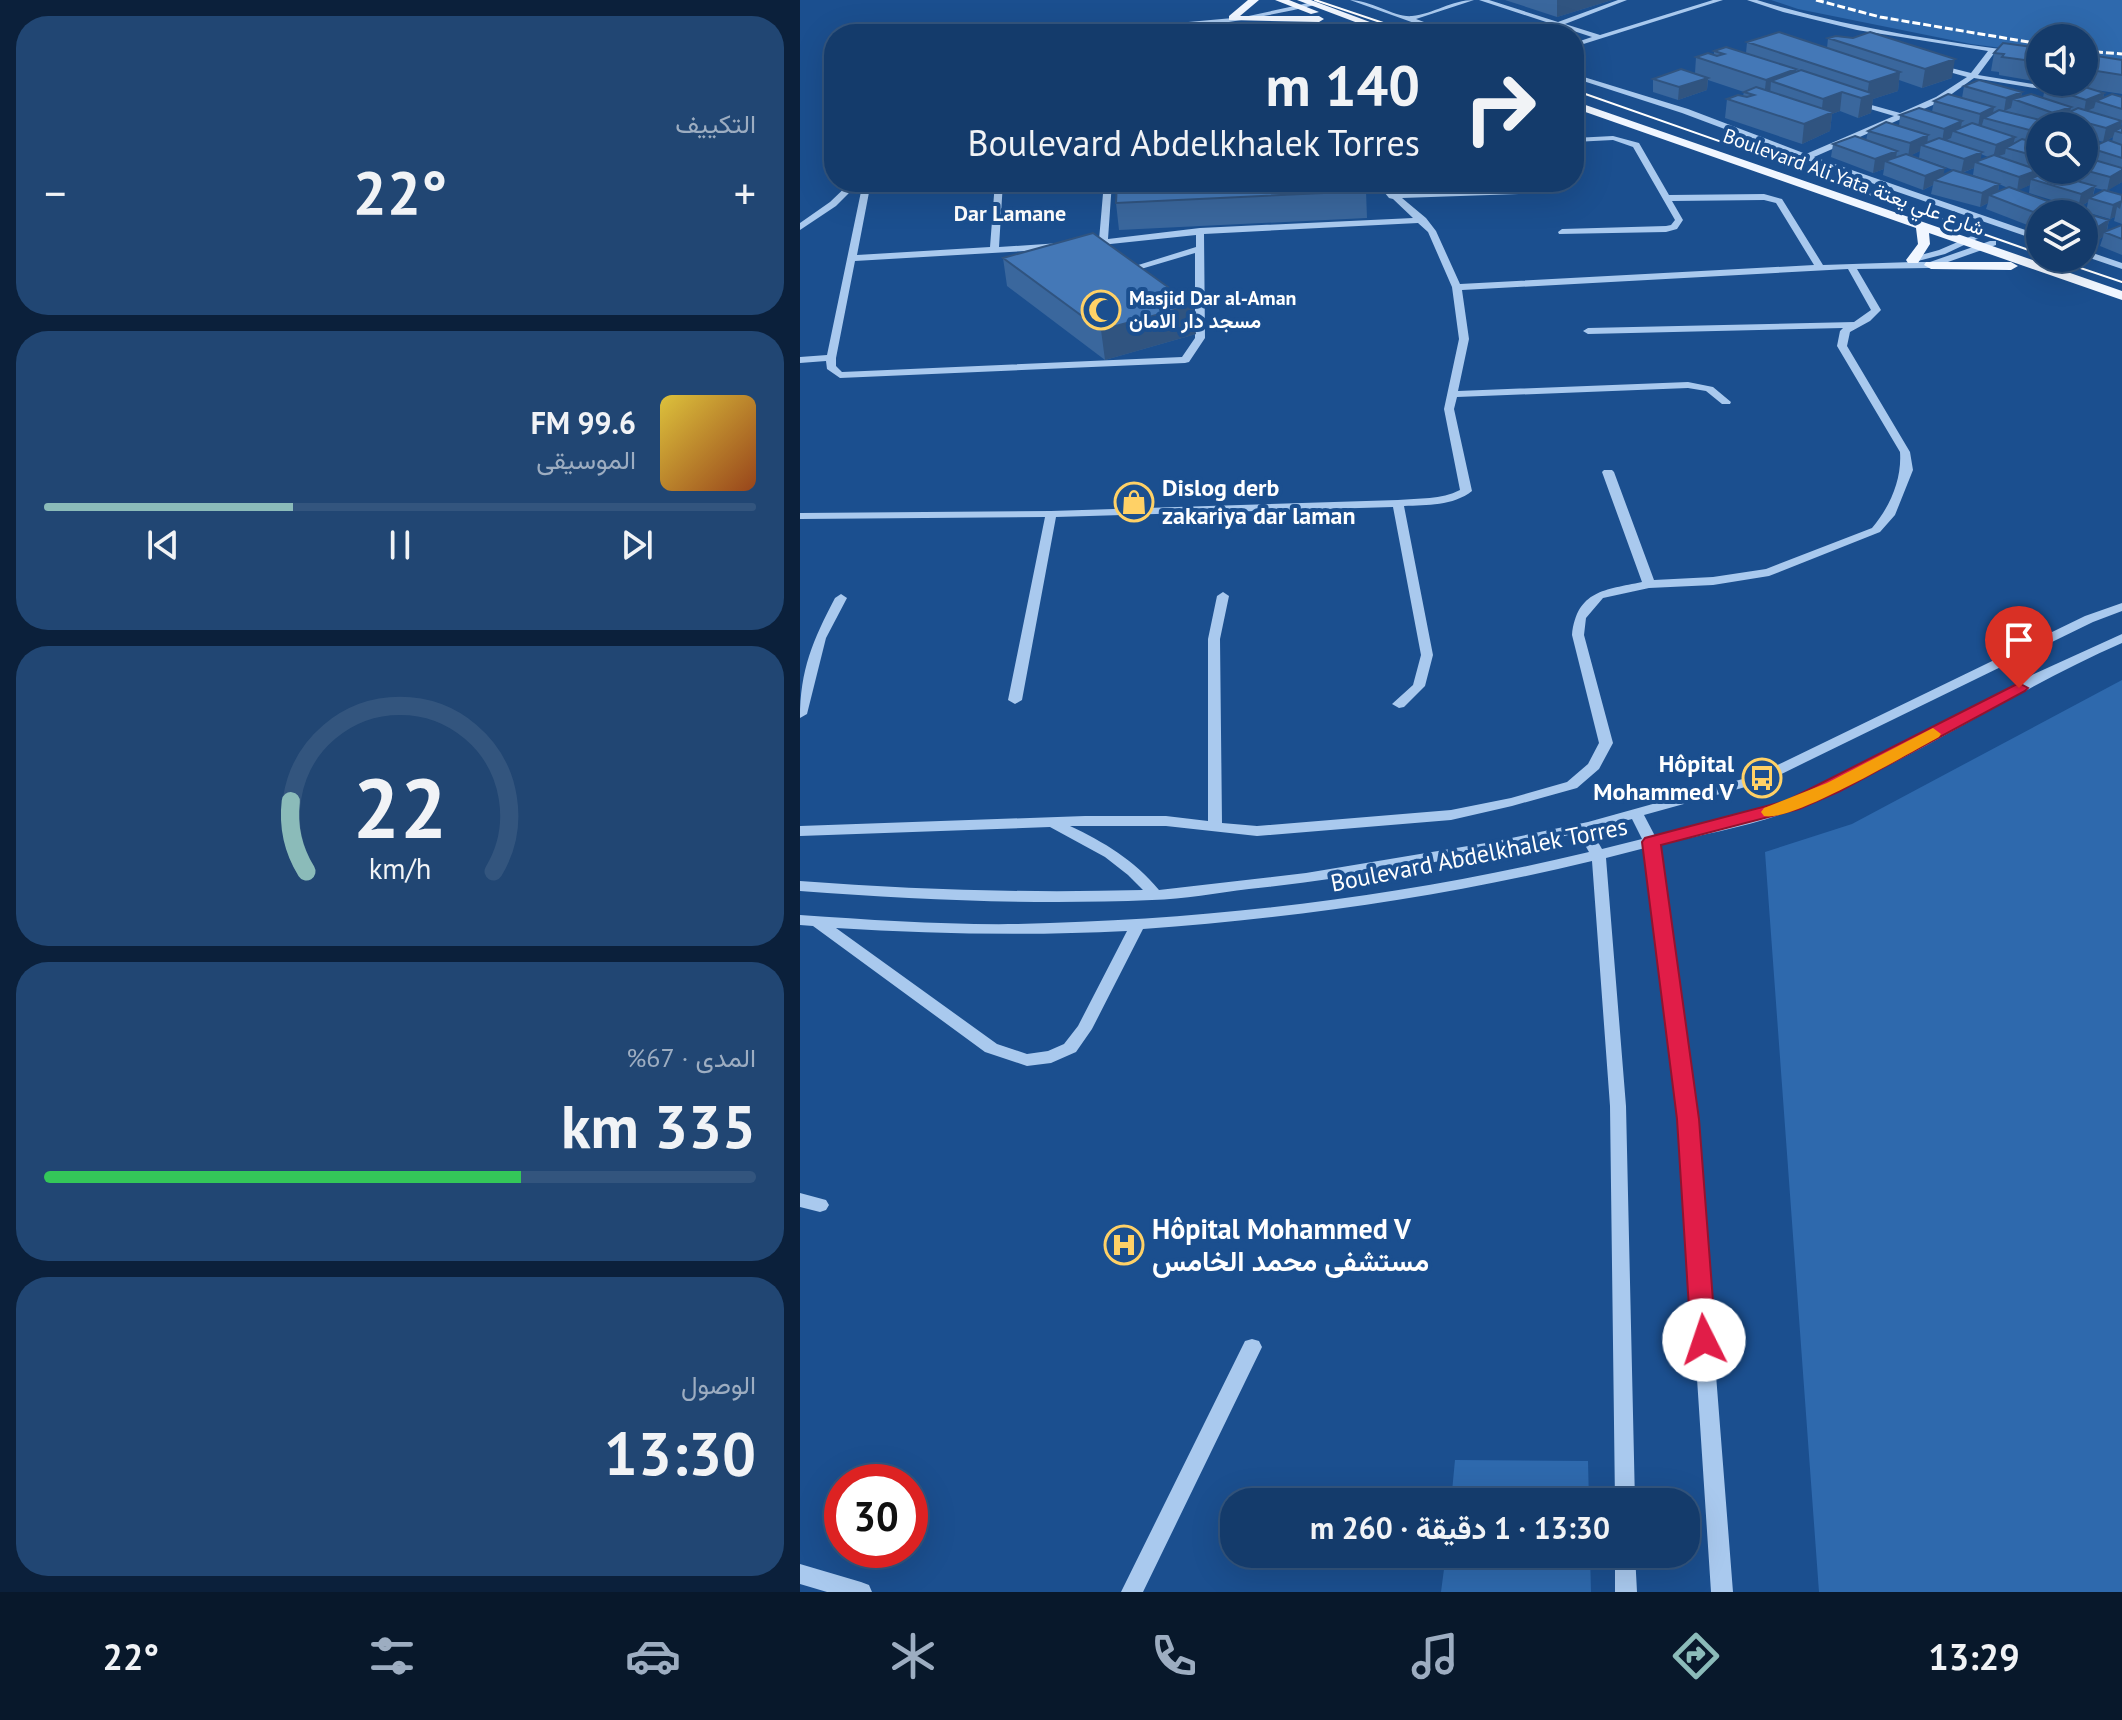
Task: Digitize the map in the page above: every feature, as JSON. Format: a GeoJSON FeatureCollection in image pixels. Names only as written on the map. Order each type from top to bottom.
{"type":"FeatureCollection","features":[{"type":"Feature","properties":{"kind":"main road"},"geometry":{"type":"LineString","coordinates":[[1228,19],[1254,0]]}},
{"type":"Feature","properties":{"kind":"main road"},"geometry":{"type":"LineString","coordinates":[[1297,2],[1348,24]]}},
{"type":"Feature","properties":{"kind":"main road"},"geometry":{"type":"LineString","coordinates":[[1297,2],[1366,24]]}},
{"type":"Feature","properties":{"kind":"main road"},"geometry":{"type":"LineString","coordinates":[[1228,19],[1332,18]]}},
{"type":"Feature","properties":{"kind":"main road","name":"Boulevard Ali Yata شارع علي يعتة"},"geometry":{"type":"LineString","coordinates":[[1584,100],[1979,243],[2026,264]]}},
{"type":"Feature","properties":{"kind":"main road","name":"Boulevard Ali Yata شارع علي يعتة"},"geometry":{"type":"LineString","coordinates":[[1584,108],[1922,228],[2122,286]]}},
{"type":"Feature","properties":{"kind":"main road"},"geometry":{"type":"LineString","coordinates":[[1913,260],[1923,250],[1922,228]]}},
{"type":"Feature","properties":{"kind":"main road"},"geometry":{"type":"LineString","coordinates":[[1931,265],[2026,266]]}},
{"type":"Feature","properties":{"kind":"main road","name":"Boulevard Ali Yata شارع علي يعتة"},"geometry":{"type":"LineString","coordinates":[[2049,272],[2122,296]]}},
{"type":"Feature","properties":{"kind":"street"},"geometry":{"type":"LineString","coordinates":[[1353,0],[1424,24]]}},
{"type":"Feature","properties":{"kind":"street"},"geometry":{"type":"LineString","coordinates":[[1410,19],[1471,0]]}},
{"type":"Feature","properties":{"kind":"street"},"geometry":{"type":"LineString","coordinates":[[1482,0],[1558,24],[1624,0]]}},
{"type":"Feature","properties":{"kind":"street"},"geometry":{"type":"LineString","coordinates":[[1584,42],[1720,0]]}},
{"type":"Feature","properties":{"kind":"street"},"geometry":{"type":"LineString","coordinates":[[1750,0],[1850,25],[2026,54]]}},
{"type":"Feature","properties":{"kind":"street"},"geometry":{"type":"LineString","coordinates":[[1228,19],[1297,2]]}},
{"type":"Feature","properties":{"kind":"street"},"geometry":{"type":"LineString","coordinates":[[1178,24],[1228,19],[1297,2]]}},
{"type":"Feature","properties":{"kind":"street"},"geometry":{"type":"LineString","coordinates":[[1228,19],[1228,24]]}},
{"type":"Feature","properties":{"kind":"street"},"geometry":{"type":"LineString","coordinates":[[1850,25],[1852,38]]}},
{"type":"Feature","properties":{"kind":"street"},"geometry":{"type":"LineString","coordinates":[[1584,32],[1599,37]]}},
{"type":"Feature","properties":{"kind":"street"},"geometry":{"type":"LineString","coordinates":[[1808,156],[1939,99],[1973,76],[1993,50]]}},
{"type":"Feature","properties":{"kind":"street"},"geometry":{"type":"LineString","coordinates":[[1934,65],[1973,76],[2026,85]]}},
{"type":"Feature","properties":{"kind":"street","name":"Boulevard Ali Yata شارع علي يعتة"},"geometry":{"type":"LineString","coordinates":[[1584,79],[2026,233]]}},
{"type":"Feature","properties":{"kind":"street"},"geometry":{"type":"LineString","coordinates":[[1962,85],[1977,89]]}},
{"type":"Feature","properties":{"kind":"street"},"geometry":{"type":"LineString","coordinates":[[1939,99],[1954,103]]}},
{"type":"Feature","properties":{"kind":"street"},"geometry":{"type":"LineString","coordinates":[[1847,100],[1902,116]]}},
{"type":"Feature","properties":{"kind":"street"},"geometry":{"type":"LineString","coordinates":[[1874,128],[1889,133]]}},
{"type":"Feature","properties":{"kind":"street"},"geometry":{"type":"LineString","coordinates":[[1562,232],[1674,227],[1679,220],[1636,145],[1631,141],[1584,140]]}},
{"type":"Feature","properties":{"kind":"street"},"geometry":{"type":"LineString","coordinates":[[800,227],[846,192]]}},
{"type":"Feature","properties":{"kind":"street"},"geometry":{"type":"LineString","coordinates":[[865,192],[831,358],[831,367],[840,375],[1185,360],[1200,338],[1200,231]]}},
{"type":"Feature","properties":{"kind":"street"},"geometry":{"type":"LineString","coordinates":[[994,250],[998,192]]}},
{"type":"Feature","properties":{"kind":"street"},"geometry":{"type":"LineString","coordinates":[[1103,241],[1107,192]]}},
{"type":"Feature","properties":{"kind":"street"},"geometry":{"type":"LineString","coordinates":[[800,516],[1051,514],[1398,503],[1445,500],[1466,491],[1449,409],[1464,339],[1457,287],[1432,231],[1389,192]]}},
{"type":"Feature","properties":{"kind":"street"},"geometry":{"type":"LineString","coordinates":[[1392,196],[1496,192]]}},
{"type":"Feature","properties":{"kind":"street"},"geometry":{"type":"LineString","coordinates":[[1669,198],[1764,197],[1779,201],[1821,269]]}},
{"type":"Feature","properties":{"kind":"street"},"geometry":{"type":"LineString","coordinates":[[853,258],[1072,245],[1200,231],[1423,220]]}},
{"type":"Feature","properties":{"kind":"street"},"geometry":{"type":"LineString","coordinates":[[1898,265],[1979,243]]}},
{"type":"Feature","properties":{"kind":"street"},"geometry":{"type":"LineString","coordinates":[[1457,287],[1851,266],[1931,265],[1979,243]]}},
{"type":"Feature","properties":{"kind":"street"},"geometry":{"type":"LineString","coordinates":[[1123,271],[1200,249]]}},
{"type":"Feature","properties":{"kind":"street"},"geometry":{"type":"LineString","coordinates":[[2098,258],[2122,266]]}},
{"type":"Feature","properties":{"kind":"street"},"geometry":{"type":"LineString","coordinates":[[800,831],[1166,821],[1257,831],[1451,815],[1572,785],[1594,766],[1606,743],[1578,635],[1580,617],[1599,595],[1649,584],[1713,581],[1769,572],[1857,538],[1885,523],[1907,470],[1905,452],[1842,346],[1842,336],[1876,310],[1851,266]]}},
{"type":"Feature","properties":{"kind":"street"},"geometry":{"type":"LineString","coordinates":[[1588,331],[1853,325]]}},
{"type":"Feature","properties":{"kind":"street"},"geometry":{"type":"LineString","coordinates":[[800,360],[831,358]]}},
{"type":"Feature","properties":{"kind":"street"},"geometry":{"type":"LineString","coordinates":[[1451,394],[1688,385],[1708,387],[1726,402]]}},
{"type":"Feature","properties":{"kind":"street"},"geometry":{"type":"LineString","coordinates":[[1608,472],[1649,584]]}},
{"type":"Feature","properties":{"kind":"street"},"geometry":{"type":"LineString","coordinates":[[1398,503],[1427,655],[1425,674],[1419,686],[1399,704]]}},
{"type":"Feature","properties":{"kind":"street"},"geometry":{"type":"LineString","coordinates":[[1015,700],[1051,514]]}},
{"type":"Feature","properties":{"kind":"street"},"geometry":{"type":"LineString","coordinates":[[1215,826],[1214,639],[1223,596]]}},
{"type":"Feature","properties":{"kind":"street"},"geometry":{"type":"LineString","coordinates":[[800,714],[804,684],[820,638],[841,598]]}},
{"type":"Feature","properties":{"kind":"street","name":"Boulevard Abdelkhalek Torres"},"geometry":{"type":"LineString","coordinates":[[800,886],[937,894],[1060,897],[1155,895],[1306,878],[1492,847],[1582,827],[1762,778],[2089,619],[2122,607]]}},
{"type":"Feature","properties":{"kind":"street","name":"Boulevard Abdelkhalek Torres"},"geometry":{"type":"LineString","coordinates":[[800,920],[956,930],[1137,926],[1307,911],[1432,890],[1599,856],[1793,805],[1834,787],[2064,664],[2122,638]]}},
{"type":"Feature","properties":{"kind":"street"},"geometry":{"type":"LineString","coordinates":[[1636,813],[1651,842],[1688,1119],[1722,1592]]}},
{"type":"Feature","properties":{"kind":"street"},"geometry":{"type":"LineString","coordinates":[[1053,823],[1118,856],[1139,874],[1155,895]]}},
{"type":"Feature","properties":{"kind":"street"},"geometry":{"type":"LineString","coordinates":[[1582,827],[1599,856],[1618,1106],[1625,1488]]}},
{"type":"Feature","properties":{"kind":"street"},"geometry":{"type":"LineString","coordinates":[[817,921],[991,1048],[1027,1060],[1051,1057],[1070,1048],[1084,1029],[1137,926]]}},
{"type":"Feature","properties":{"kind":"street"},"geometry":{"type":"LineString","coordinates":[[800,1200],[820,1205]]}},
{"type":"Feature","properties":{"kind":"street"},"geometry":{"type":"LineString","coordinates":[[1132,1592],[1252,1347]]}},
{"type":"Feature","properties":{"kind":"street"},"geometry":{"type":"LineString","coordinates":[[1625,1568],[1626,1592]]}},
{"type":"Feature","properties":{"kind":"street"},"geometry":{"type":"LineString","coordinates":[[800,1574],[861,1592]]}},
{"type":"Feature","properties":{"kind":"shaded area"},"geometry":{"type":"Polygon","coordinates":[[[1771,0],[2122,0],[2122,62],[2098,59],[2098,24],[2026,24],[2026,51],[1971,44],[1798,9],[1771,0]]]}},
{"type":"Feature","properties":{"kind":"shaded area"},"geometry":{"type":"Polygon","coordinates":[[[2122,680],[2122,1592],[1819,1592],[1765,852],[1852,824],[2122,680]]]}},
{"type":"Feature","properties":{"kind":"shaded area"},"geometry":{"type":"Polygon","coordinates":[[[1455,1460],[1588,1461],[1589,1488],[1452,1488],[1455,1460]]]}},
{"type":"Feature","properties":{"kind":"shaded area"},"geometry":{"type":"Polygon","coordinates":[[[1444,1568],[1590,1568],[1591,1592],[1441,1592],[1444,1568]]]}},
{"type":"Feature","properties":{"kind":"building"},"geometry":{"type":"Polygon","coordinates":[[[1779,32],[1900,72],[1869,82],[1747,42],[1779,32]]]}},
{"type":"Feature","properties":{"kind":"building"},"geometry":{"type":"Polygon","coordinates":[[[1870,32],[1955,59],[1925,69],[1828,38],[1853,38],[1870,32]]]}},
{"type":"Feature","properties":{"kind":"building"},"geometry":{"type":"Polygon","coordinates":[[[2003,43],[2026,46],[2026,60],[2002,57],[2004,54],[1994,53],[2003,43]]]}},
{"type":"Feature","properties":{"kind":"building"},"geometry":{"type":"Polygon","coordinates":[[[1726,47],[1796,69],[1766,80],[1696,57],[1708,53],[1717,56],[1724,54],[1714,51],[1726,47]]]}},
{"type":"Feature","properties":{"kind":"building"},"geometry":{"type":"Polygon","coordinates":[[[2098,56],[2122,60],[2122,75],[2098,71],[2098,56]]]}},
{"type":"Feature","properties":{"kind":"building"},"geometry":{"type":"Polygon","coordinates":[[[1681,69],[1708,78],[1679,87],[1653,79],[1681,69]]]}},
{"type":"Feature","properties":{"kind":"building"},"geometry":{"type":"Polygon","coordinates":[[[1801,70],[1874,94],[1861,98],[1842,92],[1823,99],[1771,81],[1801,70]]]}},
{"type":"Feature","properties":{"kind":"building"},"geometry":{"type":"Polygon","coordinates":[[[1979,80],[2022,92],[2006,98],[1964,86],[1979,80]]]}},
{"type":"Feature","properties":{"kind":"building"},"geometry":{"type":"Polygon","coordinates":[[[1756,87],[1833,112],[1804,124],[1727,99],[1754,95],[1744,92],[1756,87]]]}},
{"type":"Feature","properties":{"kind":"building"},"geometry":{"type":"Polygon","coordinates":[[[1948,94],[1994,107],[1980,114],[1934,101],[1948,94]]]}},
{"type":"Feature","properties":{"kind":"building"},"geometry":{"type":"Polygon","coordinates":[[[2112,94],[2122,97],[2122,109],[2096,101],[2112,94]]]}},
{"type":"Feature","properties":{"kind":"building"},"geometry":{"type":"Polygon","coordinates":[[[2037,96],[2071,107],[2050,112],[2013,99],[2037,96]]]}},
{"type":"Feature","properties":{"kind":"building"},"geometry":{"type":"Polygon","coordinates":[[[2073,96],[2096,96],[2086,100],[2073,96]]]}},
{"type":"Feature","properties":{"kind":"building"},"geometry":{"type":"Polygon","coordinates":[[[1919,108],[1962,121],[1944,129],[1900,115],[1919,108]]]}},
{"type":"Feature","properties":{"kind":"building"},"geometry":{"type":"Polygon","coordinates":[[[2078,108],[2092,112],[2070,112],[2078,108]]]}},
{"type":"Feature","properties":{"kind":"building"},"geometry":{"type":"Polygon","coordinates":[[[1999,110],[2026,117],[2026,129],[1984,118],[1999,110]]]}},
{"type":"Feature","properties":{"kind":"building"},"geometry":{"type":"Polygon","coordinates":[[[2098,114],[2122,121],[2106,128],[2098,126],[2098,114]]]}},
{"type":"Feature","properties":{"kind":"building"},"geometry":{"type":"Polygon","coordinates":[[[1886,122],[1928,135],[1910,143],[1868,131],[1886,122]]]}},
{"type":"Feature","properties":{"kind":"building"},"geometry":{"type":"Polygon","coordinates":[[[1972,123],[2015,137],[1996,145],[1953,131],[1972,123]]]}},
{"type":"Feature","properties":{"kind":"building"},"geometry":{"type":"Polygon","coordinates":[[[1855,136],[1897,151],[1875,159],[1833,144],[1855,136]]]}},
{"type":"Feature","properties":{"kind":"building"},"geometry":{"type":"Polygon","coordinates":[[[1939,138],[1982,152],[1964,159],[1921,145],[1939,138]]]}},
{"type":"Feature","properties":{"kind":"building"},"geometry":{"type":"Polygon","coordinates":[[[2022,139],[2026,140],[2026,153],[2006,148],[2022,139]]]}},
{"type":"Feature","properties":{"kind":"building"},"geometry":{"type":"Polygon","coordinates":[[[2108,140],[2122,145],[2122,158],[2098,150],[2098,144],[2108,140]]]}},
{"type":"Feature","properties":{"kind":"building"},"geometry":{"type":"Polygon","coordinates":[[[1906,154],[1945,168],[1925,176],[1885,161],[1906,154]]]}},
{"type":"Feature","properties":{"kind":"building"},"geometry":{"type":"Polygon","coordinates":[[[1994,155],[2026,166],[2026,174],[2019,177],[1975,162],[1994,155]]]}},
{"type":"Feature","properties":{"kind":"building"},"geometry":{"type":"Polygon","coordinates":[[[2098,161],[2122,168],[2110,177],[2098,174],[2098,161]]]}},
{"type":"Feature","properties":{"kind":"building"},"geometry":{"type":"Polygon","coordinates":[[[1953,170],[1999,184],[1982,193],[1934,180],[1953,170]]]}},
{"type":"Feature","properties":{"kind":"building"},"geometry":{"type":"Polygon","coordinates":[[[2048,184],[2095,186],[2081,194],[2048,184]]]}},
{"type":"Feature","properties":{"kind":"building"},"geometry":{"type":"Polygon","coordinates":[[[2009,187],[2045,200],[2026,200],[2026,209],[1989,195],[2009,187]]]}},
{"type":"Feature","properties":{"kind":"building"},"geometry":{"type":"Polygon","coordinates":[[[2104,190],[2122,195],[2122,201],[2113,205],[2089,198],[2104,190]]]}},
{"type":"Feature","properties":{"kind":"building"},"geometry":{"type":"Polygon","coordinates":[[[1117,192],[1345,192],[1116,203],[1117,192]]]}},
{"type":"Feature","properties":{"kind":"building"},"geometry":{"type":"Polygon","coordinates":[[[2098,217],[2109,220],[2098,227],[2098,217]]]}},
{"type":"Feature","properties":{"kind":"building"},"geometry":{"type":"Polygon","coordinates":[[[2122,225],[2122,239],[2104,232],[2122,225]]]}},
{"type":"Feature","properties":{"kind":"building"},"geometry":{"type":"Polygon","coordinates":[[[1093,233],[1193,305],[1101,330],[1003,258],[1093,233]]]}},
{"type":"Feature","properties":{"kind":"tram line"},"geometry":{"type":"LineString","coordinates":[[1315,0],[1386,24]]}},
{"type":"Feature","properties":{"kind":"tram line"},"geometry":{"type":"LineString","coordinates":[[1584,94],[2026,249]]}},
{"type":"Feature","properties":{"kind":"tram line"},"geometry":{"type":"LineString","coordinates":[[2092,272],[2122,282]]}},
{"type":"Feature","properties":{"kind":"railway"},"geometry":{"type":"LineString","coordinates":[[1816,0],[1880,17],[2026,42]]}},
{"type":"Feature","properties":{"kind":"railway"},"geometry":{"type":"LineString","coordinates":[[2098,52],[2122,54]]}},
{"type":"Feature","properties":{"kind":"slow traffic"},"geometry":{"type":"LineString","coordinates":[[1771,812],[1834,787],[1933,734]]}},
{"type":"Feature","properties":{"kind":"place","name":"Masjid Dar al-Aman مسجد دار الامان"},"geometry":{"type":"Point","coordinates":[1101,310]}},
{"type":"Feature","properties":{"kind":"place","name":"Dislog derb zakariya dar laman"},"geometry":{"type":"Point","coordinates":[1134,502]}},
{"type":"Feature","properties":{"kind":"place","name":"Hôpital Mohammed V"},"geometry":{"type":"Point","coordinates":[1762,778]}},
{"type":"Feature","properties":{"kind":"place","name":"Hôpital Mohammed V مستشفى محمد الخامس"},"geometry":{"type":"Point","coordinates":[1124,1245]}},
{"type":"Feature","properties":{"kind":"district","name":"Dar Lamane"},"geometry":{"type":"Point","coordinates":[1010,213]}},
{"type":"Feature","properties":{"kind":"route"},"geometry":{"type":"LineString","coordinates":[[1704,1340],[1688,1119],[1651,842],[1793,805],[1834,787],[2019,688]]}}]}
